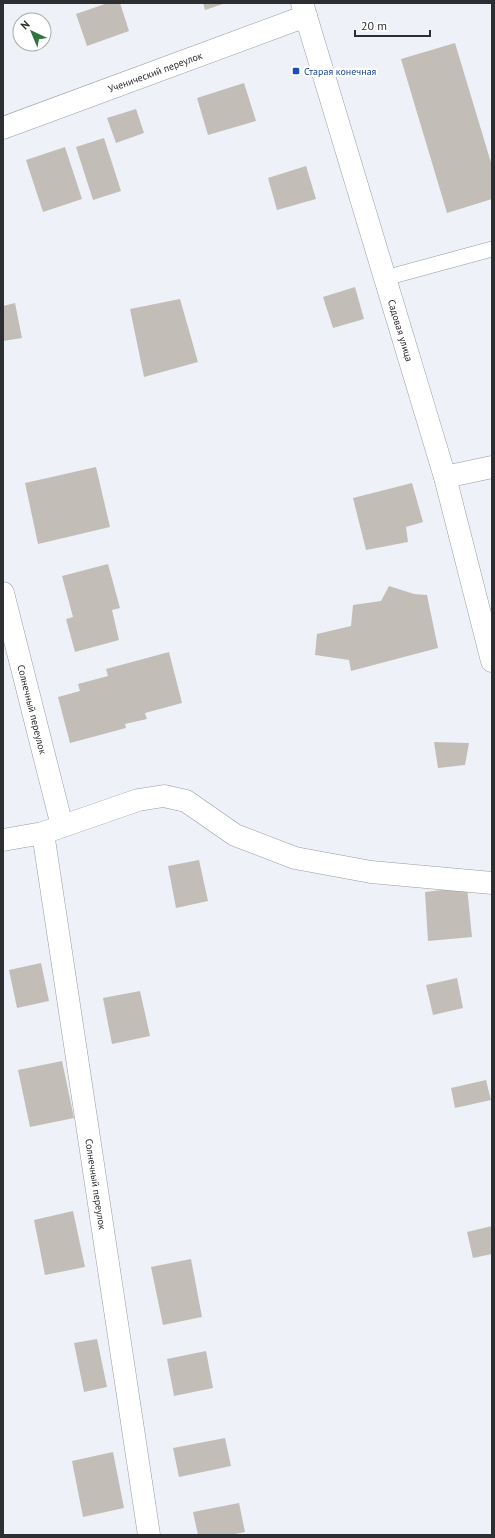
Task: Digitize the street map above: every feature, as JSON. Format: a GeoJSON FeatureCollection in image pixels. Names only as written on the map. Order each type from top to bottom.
{"type":"FeatureCollection","features":[{"type":"Feature","properties":{"kind":"street","name":"Ученический переулок"},"geometry":{"type":"LineString","coordinates":[[3,128],[304,10]]}},
{"type":"Feature","properties":{"kind":"street","name":"Садовая улица"},"geometry":{"type":"LineString","coordinates":[[304,10],[445,477],[492,661]]}},
{"type":"Feature","properties":{"kind":"street"},"geometry":{"type":"LineString","coordinates":[[445,477],[492,467]]}},
{"type":"Feature","properties":{"kind":"street","name":"Солнечный переулок"},"geometry":{"type":"LineString","coordinates":[[3,592],[53,829],[149,1535]]}},
{"type":"Feature","properties":{"kind":"street"},"geometry":{"type":"LineString","coordinates":[[3,840],[53,829],[138,800],[164,796],[186,801],[235,835],[295,858],[371,872],[492,882]]}},
{"type":"Feature","properties":{"kind":"lane"},"geometry":{"type":"LineString","coordinates":[[385,278],[492,249]]}},
{"type":"Feature","properties":{"kind":"building"},"geometry":{"type":"Polygon","coordinates":[[[108,3],[120,3],[129,31],[87,46],[76,14],[108,3]]]}},
{"type":"Feature","properties":{"kind":"building"},"geometry":{"type":"Polygon","coordinates":[[[203,3],[226,3],[205,10],[203,3]]]}},
{"type":"Feature","properties":{"kind":"building"},"geometry":{"type":"Polygon","coordinates":[[[455,43],[492,166],[492,199],[447,213],[401,59],[455,43]]]}},
{"type":"Feature","properties":{"kind":"building"},"geometry":{"type":"Polygon","coordinates":[[[244,83],[256,121],[208,135],[197,98],[244,83]]]}},
{"type":"Feature","properties":{"kind":"building"},"geometry":{"type":"Polygon","coordinates":[[[136,109],[144,133],[116,143],[107,118],[136,109]]]}},
{"type":"Feature","properties":{"kind":"building"},"geometry":{"type":"Polygon","coordinates":[[[104,138],[121,191],[93,200],[76,147],[104,138]]]}},
{"type":"Feature","properties":{"kind":"building"},"geometry":{"type":"Polygon","coordinates":[[[65,147],[82,199],[43,212],[26,160],[65,147]]]}},
{"type":"Feature","properties":{"kind":"building"},"geometry":{"type":"Polygon","coordinates":[[[306,166],[316,199],[277,210],[268,178],[306,166]]]}},
{"type":"Feature","properties":{"kind":"building"},"geometry":{"type":"Polygon","coordinates":[[[355,287],[364,319],[333,328],[323,297],[355,287]]]}},
{"type":"Feature","properties":{"kind":"building"},"geometry":{"type":"Polygon","coordinates":[[[180,299],[198,362],[144,377],[130,309],[180,299]]]}},
{"type":"Feature","properties":{"kind":"building"},"geometry":{"type":"Polygon","coordinates":[[[15,303],[22,338],[3,341],[3,306],[15,303]]]}},
{"type":"Feature","properties":{"kind":"building"},"geometry":{"type":"Polygon","coordinates":[[[96,467],[110,527],[38,544],[25,483],[96,467]]]}},
{"type":"Feature","properties":{"kind":"building"},"geometry":{"type":"Polygon","coordinates":[[[412,483],[423,522],[406,527],[408,542],[366,550],[353,498],[412,483]]]}},
{"type":"Feature","properties":{"kind":"building"},"geometry":{"type":"Polygon","coordinates":[[[108,564],[120,608],[112,610],[119,640],[75,652],[66,619],[73,617],[62,576],[108,564]]]}},
{"type":"Feature","properties":{"kind":"building"},"geometry":{"type":"Polygon","coordinates":[[[389,586],[414,594],[427,595],[438,648],[351,671],[349,660],[315,655],[317,634],[351,626],[353,605],[381,601],[389,586]]]}},
{"type":"Feature","properties":{"kind":"building"},"geometry":{"type":"Polygon","coordinates":[[[169,652],[182,703],[145,713],[147,719],[125,724],[126,728],[70,743],[58,697],[80,691],[78,684],[108,676],[106,669],[169,652]]]}},
{"type":"Feature","properties":{"kind":"building"},"geometry":{"type":"Polygon","coordinates":[[[434,742],[469,743],[465,765],[438,768],[434,742]]]}},
{"type":"Feature","properties":{"kind":"building"},"geometry":{"type":"Polygon","coordinates":[[[199,860],[208,901],[176,908],[168,866],[199,860]]]}},
{"type":"Feature","properties":{"kind":"building"},"geometry":{"type":"Polygon","coordinates":[[[467,887],[472,937],[428,941],[425,892],[467,887]]]}},
{"type":"Feature","properties":{"kind":"building"},"geometry":{"type":"Polygon","coordinates":[[[41,963],[49,1001],[17,1008],[9,970],[41,963]]]}},
{"type":"Feature","properties":{"kind":"building"},"geometry":{"type":"Polygon","coordinates":[[[457,978],[463,1008],[433,1015],[426,985],[457,978]]]}},
{"type":"Feature","properties":{"kind":"building"},"geometry":{"type":"Polygon","coordinates":[[[140,991],[150,1036],[112,1044],[103,998],[140,991]]]}},
{"type":"Feature","properties":{"kind":"building"},"geometry":{"type":"Polygon","coordinates":[[[62,1061],[74,1118],[30,1127],[18,1070],[62,1061]]]}},
{"type":"Feature","properties":{"kind":"building"},"geometry":{"type":"Polygon","coordinates":[[[486,1080],[491,1100],[455,1108],[451,1088],[486,1080]]]}},
{"type":"Feature","properties":{"kind":"building"},"geometry":{"type":"Polygon","coordinates":[[[73,1211],[85,1267],[45,1275],[34,1220],[73,1211]]]}},
{"type":"Feature","properties":{"kind":"building"},"geometry":{"type":"Polygon","coordinates":[[[492,1226],[492,1254],[473,1258],[467,1232],[492,1226]]]}},
{"type":"Feature","properties":{"kind":"building"},"geometry":{"type":"Polygon","coordinates":[[[191,1259],[202,1317],[163,1325],[151,1267],[191,1259]]]}},
{"type":"Feature","properties":{"kind":"building"},"geometry":{"type":"Polygon","coordinates":[[[97,1339],[107,1387],[84,1392],[74,1343],[97,1339]]]}},
{"type":"Feature","properties":{"kind":"building"},"geometry":{"type":"Polygon","coordinates":[[[206,1351],[213,1388],[174,1396],[167,1359],[206,1351]]]}},
{"type":"Feature","properties":{"kind":"building"},"geometry":{"type":"Polygon","coordinates":[[[225,1438],[231,1466],[179,1477],[173,1448],[225,1438]]]}},
{"type":"Feature","properties":{"kind":"building"},"geometry":{"type":"Polygon","coordinates":[[[113,1452],[124,1508],[83,1517],[72,1461],[113,1452]]]}},
{"type":"Feature","properties":{"kind":"building"},"geometry":{"type":"Polygon","coordinates":[[[239,1503],[245,1532],[230,1535],[198,1535],[193,1512],[239,1503]]]}},
{"type":"Feature","properties":{"kind":"place","name":"Старая конечная"},"geometry":{"type":"Point","coordinates":[296,71]}}]}
